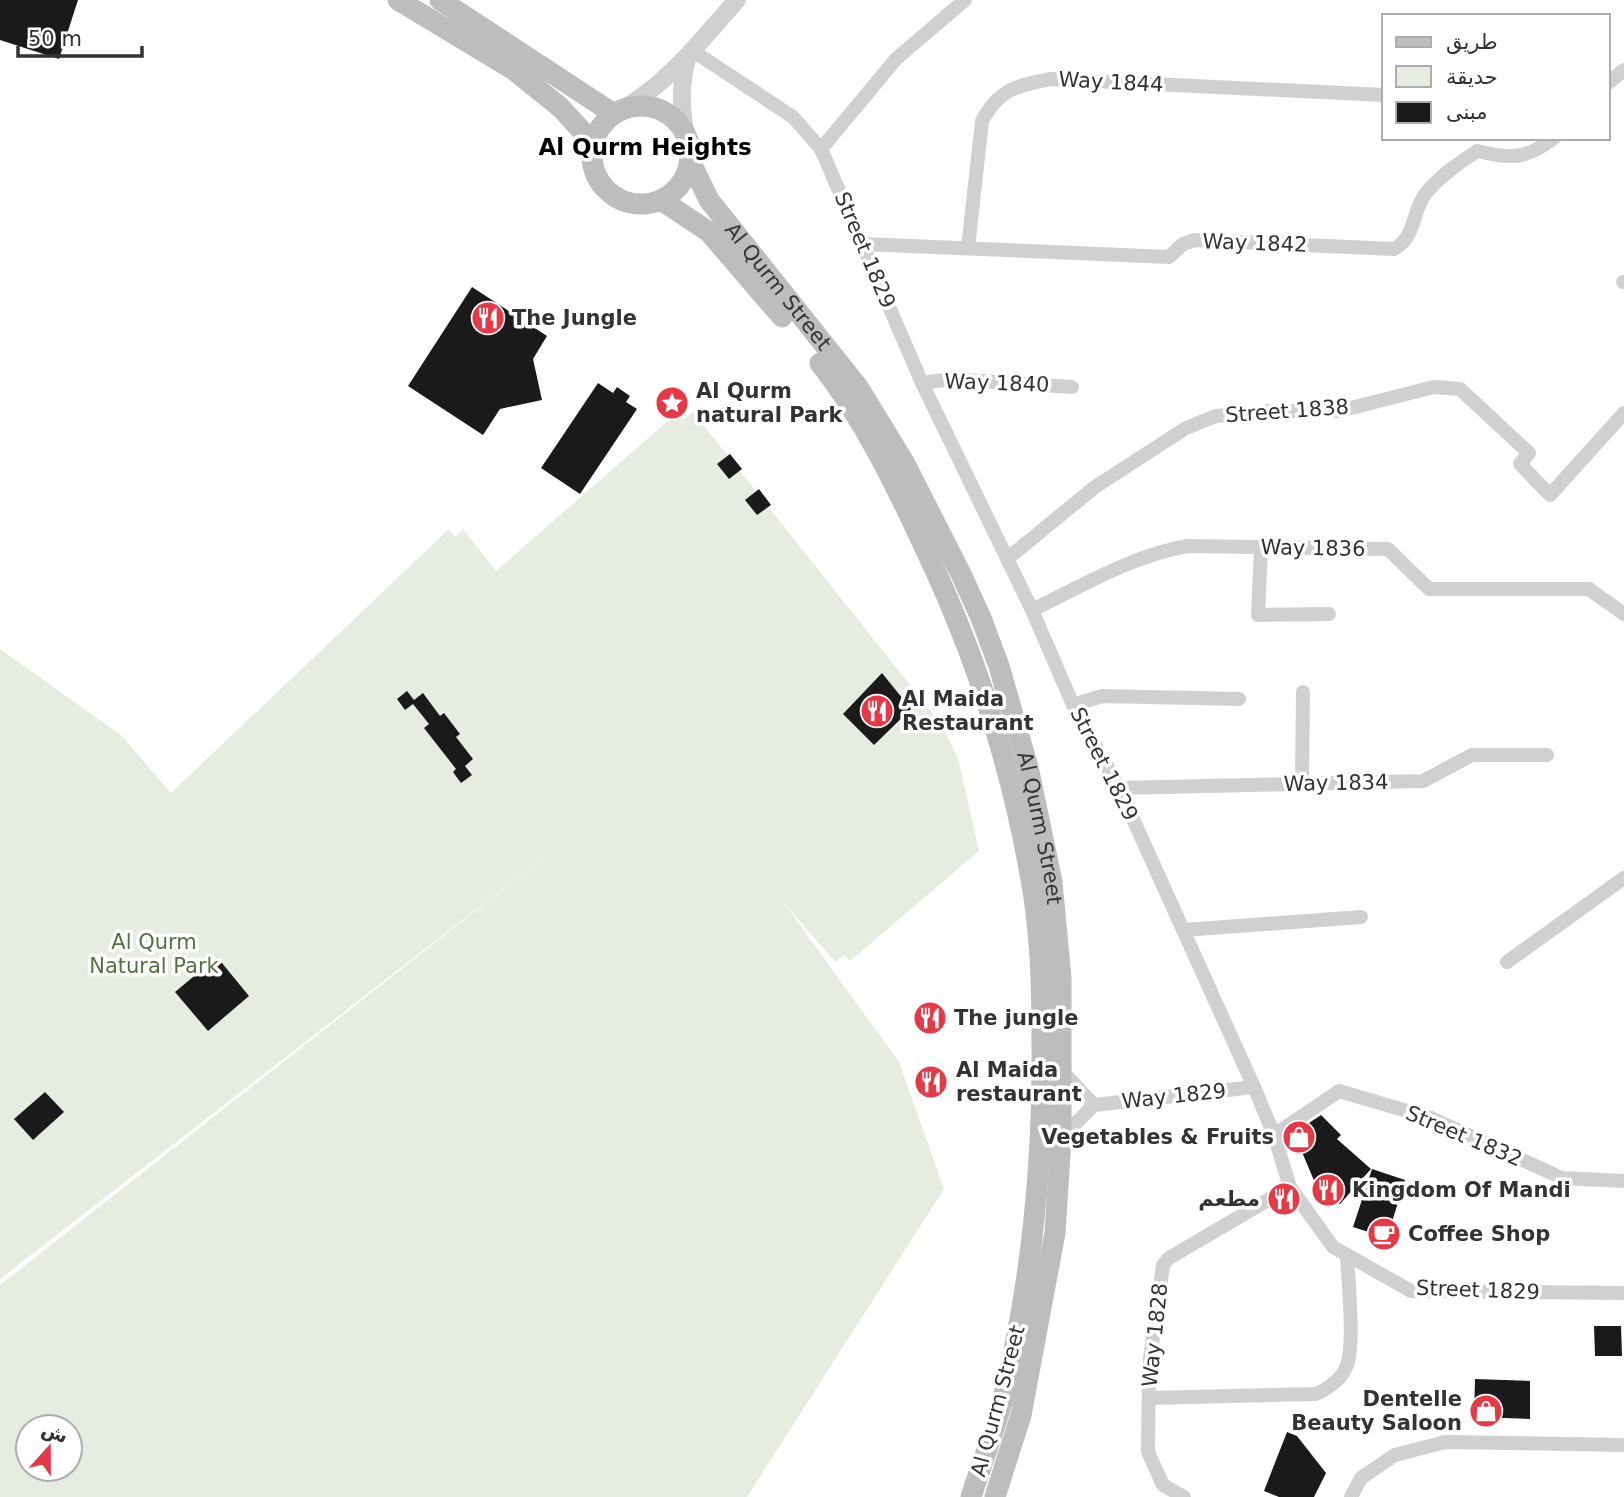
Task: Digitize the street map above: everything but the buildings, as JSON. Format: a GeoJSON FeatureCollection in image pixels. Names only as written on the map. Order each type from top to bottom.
{"type":"FeatureCollection","features":[{"type":"Feature","properties":{"kind":"main road"},"geometry":{"type":"LineString","coordinates":[[398,0],[514,70],[559,107],[593,143]]}},
{"type":"Feature","properties":{"kind":"main road"},"geometry":{"type":"LineString","coordinates":[[440,0],[619,111]]}},
{"type":"Feature","properties":{"kind":"main road"},"geometry":{"type":"LineString","coordinates":[[651,107],[666,113],[679,123],[686,135],[690,161],[681,184],[661,200],[646,204],[630,203],[615,197],[603,187],[593,166],[593,143],[597,131],[619,111],[651,107]]}},
{"type":"Feature","properties":{"kind":"main road","name":"Al Qurm Street"},"geometry":{"type":"LineString","coordinates":[[690,161],[709,200],[858,387],[904,462],[981,618],[999,666],[1028,767],[1052,882],[1061,978],[1061,1138],[1055,1233],[1021,1415],[995,1497]]}},
{"type":"Feature","properties":{"kind":"main road","name":"Al Qurm Street"},"geometry":{"type":"LineString","coordinates":[[661,200],[709,232],[838,386],[890,475],[943,586],[979,678],[1009,775],[1033,886],[1042,978],[1042,1101],[1034,1232],[1019,1326],[1003,1397],[971,1497]]}},
{"type":"Feature","properties":{"kind":"street"},"geometry":{"type":"LineString","coordinates":[[619,111],[665,79],[737,0]]}},
{"type":"Feature","properties":{"kind":"street"},"geometry":{"type":"LineString","coordinates":[[821,149],[896,58],[965,0]]}},
{"type":"Feature","properties":{"kind":"street"},"geometry":{"type":"LineString","coordinates":[[686,135],[681,87],[690,53]]}},
{"type":"Feature","properties":{"kind":"street","name":"Street 1829"},"geometry":{"type":"LineString","coordinates":[[690,53],[793,117],[821,149],[922,383],[1032,610],[1073,705],[1119,788],[1254,1087],[1274,1135],[1290,1187],[1333,1247],[1411,1291],[1624,1293]]}},
{"type":"Feature","properties":{"kind":"street"},"geometry":{"type":"LineString","coordinates":[[1610,81],[1624,69]]}},
{"type":"Feature","properties":{"kind":"street","name":"Way 1844"},"geometry":{"type":"LineString","coordinates":[[968,248],[982,121],[992,104],[1006,92],[1024,85],[1050,79],[1382,95]]}},
{"type":"Feature","properties":{"kind":"street"},"geometry":{"type":"LineString","coordinates":[[1476,145],[1509,158],[1539,150],[1552,140]]}},
{"type":"Feature","properties":{"kind":"street","name":"Way 1842"},"geometry":{"type":"LineString","coordinates":[[863,244],[1169,257],[1183,244],[1195,240],[1394,249],[1406,241],[1425,195],[1476,145]]}},
{"type":"Feature","properties":{"kind":"street","name":"Way 1840"},"geometry":{"type":"LineString","coordinates":[[922,383],[952,379],[1072,387]]}},
{"type":"Feature","properties":{"kind":"street","name":"Street 1838"},"geometry":{"type":"LineString","coordinates":[[1007,559],[1095,487],[1186,428],[1216,416],[1271,411],[1339,411],[1434,387],[1460,389],[1529,453],[1520,464],[1549,495],[1624,413]]}},
{"type":"Feature","properties":{"kind":"street","name":"Way 1836"},"geometry":{"type":"LineString","coordinates":[[1032,610],[1165,550],[1188,546],[1388,549],[1430,589],[1589,589],[1624,614]]}},
{"type":"Feature","properties":{"kind":"street"},"geometry":{"type":"LineString","coordinates":[[1261,548],[1258,615],[1329,614]]}},
{"type":"Feature","properties":{"kind":"street"},"geometry":{"type":"LineString","coordinates":[[1301,784],[1303,692]]}},
{"type":"Feature","properties":{"kind":"street"},"geometry":{"type":"LineString","coordinates":[[1073,705],[1102,696],[1239,699]]}},
{"type":"Feature","properties":{"kind":"street","name":"Way 1834"},"geometry":{"type":"LineString","coordinates":[[1119,788],[1423,781],[1472,755],[1546,755]]}},
{"type":"Feature","properties":{"kind":"street"},"geometry":{"type":"LineString","coordinates":[[1507,962],[1624,878]]}},
{"type":"Feature","properties":{"kind":"street"},"geometry":{"type":"LineString","coordinates":[[1183,930],[1361,917]]}},
{"type":"Feature","properties":{"kind":"street","name":"Way 1829"},"geometry":{"type":"LineString","coordinates":[[1063,1072],[1094,1105]]}},
{"type":"Feature","properties":{"kind":"street","name":"Way 1829"},"geometry":{"type":"LineString","coordinates":[[1061,1138],[1094,1105],[1254,1087]]}},
{"type":"Feature","properties":{"kind":"street","name":"Street 1832"},"geometry":{"type":"LineString","coordinates":[[1274,1135],[1339,1091],[1431,1118],[1562,1178],[1624,1181]]}},
{"type":"Feature","properties":{"kind":"street","name":"Way 1828"},"geometry":{"type":"LineString","coordinates":[[1184,1497],[1163,1485],[1148,1452],[1149,1366],[1163,1265],[1169,1258],[1290,1187]]}},
{"type":"Feature","properties":{"kind":"street"},"geometry":{"type":"LineString","coordinates":[[1149,1398],[1316,1394],[1328,1388],[1347,1366],[1350,1349],[1348,1255]]}},
{"type":"Feature","properties":{"kind":"street"},"geometry":{"type":"LineString","coordinates":[[1006,1497],[1021,1448],[1021,1415]]}},
{"type":"Feature","properties":{"kind":"street"},"geometry":{"type":"LineString","coordinates":[[1351,1497],[1362,1478],[1395,1455],[1445,1442],[1624,1446]]}},
{"type":"Feature","properties":{"kind":"green space","name":"Al Qurm Natural Park"},"geometry":{"type":"Polygon","coordinates":[[[678,412],[684,419],[693,412],[941,724],[958,758],[979,851],[850,961],[844,955],[835,962],[784,903],[899,1062],[944,1189],[747,1497],[0,1497],[0,1285],[564,841],[0,1279],[0,649],[121,735],[171,793],[449,529],[455,537],[463,529],[496,571],[678,412]]]}},
{"type":"Feature","properties":{"kind":"place","name":"The Jungle"},"geometry":{"type":"Point","coordinates":[488,318]}},
{"type":"Feature","properties":{"kind":"place","name":"Al Qurm natural Park"},"geometry":{"type":"Point","coordinates":[672,403]}},
{"type":"Feature","properties":{"kind":"place","name":"Al Maida Restaurant"},"geometry":{"type":"Point","coordinates":[877,711]}},
{"type":"Feature","properties":{"kind":"place","name":"The jungle"},"geometry":{"type":"Point","coordinates":[930,1018]}},
{"type":"Feature","properties":{"kind":"place","name":"Al Maida restaurant"},"geometry":{"type":"Point","coordinates":[931,1082]}},
{"type":"Feature","properties":{"kind":"place","name":"Vegetables & Fruits"},"geometry":{"type":"Point","coordinates":[1299,1137]}},
{"type":"Feature","properties":{"kind":"place","name":"Kingdom Of Mandi"},"geometry":{"type":"Point","coordinates":[1328,1190]}},
{"type":"Feature","properties":{"kind":"place","name":"مطعم"},"geometry":{"type":"Point","coordinates":[1284,1199]}},
{"type":"Feature","properties":{"kind":"place","name":"Coffee Shop"},"geometry":{"type":"Point","coordinates":[1384,1234]}},
{"type":"Feature","properties":{"kind":"place","name":"Dentelle Beauty Saloon"},"geometry":{"type":"Point","coordinates":[1486,1411]}},
{"type":"Feature","properties":{"kind":"district","name":"Al Qurm Heights"},"geometry":{"type":"Point","coordinates":[645,147]}}]}
